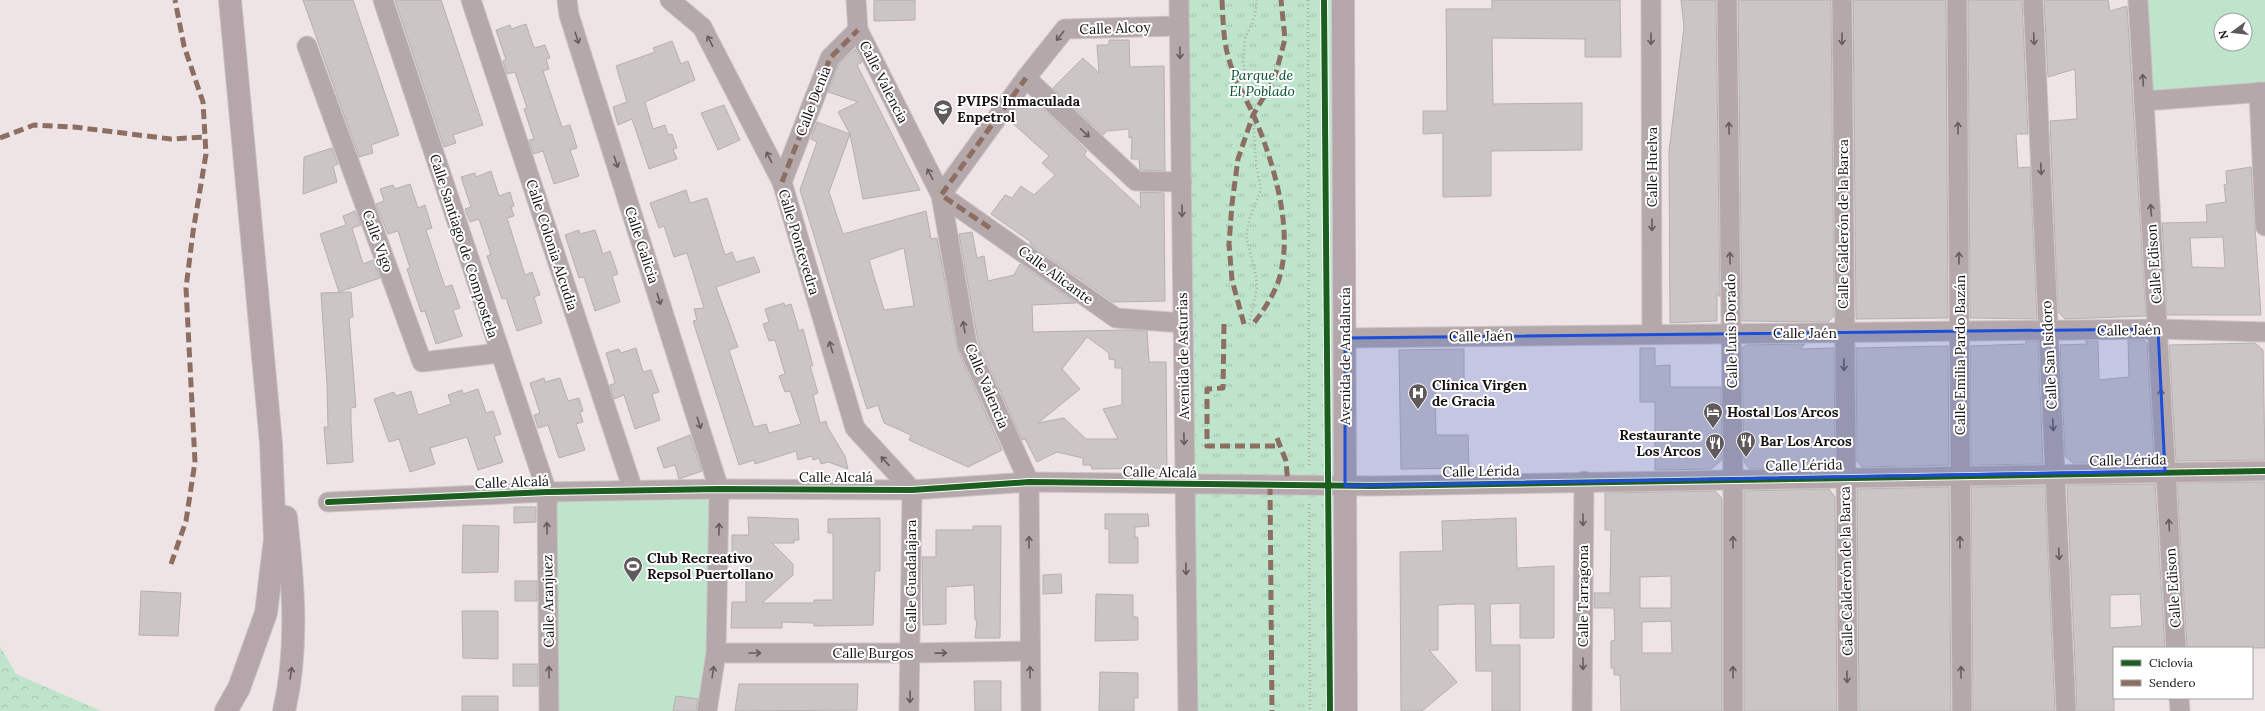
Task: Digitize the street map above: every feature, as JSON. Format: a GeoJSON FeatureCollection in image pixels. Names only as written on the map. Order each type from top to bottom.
{"type":"FeatureCollection","features":[{"type":"Feature","properties":{"kind":"street"},"geometry":{"type":"LineString","coordinates":[[226,711],[239,688],[266,613],[275,540],[271,443],[230,0]]}},
{"type":"Feature","properties":{"kind":"street","name":"Calle Santiago de Compostela"},"geometry":{"type":"LineString","coordinates":[[383,0],[499,353],[547,492]]}},
{"type":"Feature","properties":{"kind":"street","name":"Calle Colonia Alcudia"},"geometry":{"type":"LineString","coordinates":[[471,0],[632,490]]}},
{"type":"Feature","properties":{"kind":"street","name":"Calle Galicia"},"geometry":{"type":"LineString","coordinates":[[567,0],[572,22],[719,489],[716,653],[707,711]]}},
{"type":"Feature","properties":{"kind":"street","name":"Calle Pontevedra"},"geometry":{"type":"LineString","coordinates":[[670,0],[702,27],[782,182],[855,428],[912,490]]}},
{"type":"Feature","properties":{"kind":"street"},"geometry":{"type":"LineString","coordinates":[[856,0],[858,30]]}},
{"type":"Feature","properties":{"kind":"street","name":"Avenida de Asturias"},"geometry":{"type":"LineString","coordinates":[[1179,0],[1188,711]]}},
{"type":"Feature","properties":{"kind":"street","name":"Avenida de Andalucía"},"geometry":{"type":"LineString","coordinates":[[1343,0],[1346,711]]}},
{"type":"Feature","properties":{"kind":"street","name":"Calle Huelva"},"geometry":{"type":"LineString","coordinates":[[1651,0],[1652,334]]}},
{"type":"Feature","properties":{"kind":"street","name":"Calle Luis Dorado"},"geometry":{"type":"LineString","coordinates":[[1727,0],[1733,479],[1733,711]]}},
{"type":"Feature","properties":{"kind":"street","name":"Calle Calderón de la Barca"},"geometry":{"type":"LineString","coordinates":[[1842,0],[1848,711]]}},
{"type":"Feature","properties":{"kind":"street","name":"Calle Emilia Pardo Bazán"},"geometry":{"type":"LineString","coordinates":[[1957,0],[1962,711]]}},
{"type":"Feature","properties":{"kind":"street","name":"Calle San Isidoro"},"geometry":{"type":"LineString","coordinates":[[2033,0],[2066,711]]}},
{"type":"Feature","properties":{"kind":"street","name":"Calle Edison"},"geometry":{"type":"LineString","coordinates":[[2138,0],[2176,647]]}},
{"type":"Feature","properties":{"kind":"street","name":"Calle Alcoy"},"geometry":{"type":"LineString","coordinates":[[941,195],[1026,78],[1065,29],[1179,26]]}},
{"type":"Feature","properties":{"kind":"street","name":"Calle Denia"},"geometry":{"type":"LineString","coordinates":[[782,182],[830,58],[858,30]]}},
{"type":"Feature","properties":{"kind":"street","name":"Calle Valencia"},"geometry":{"type":"LineString","coordinates":[[858,30],[941,195],[967,344],[1029,482],[1031,711]]}},
{"type":"Feature","properties":{"kind":"street","name":"Calle Vigo"},"geometry":{"type":"LineString","coordinates":[[307,46],[422,362],[499,353]]}},
{"type":"Feature","properties":{"kind":"street"},"geometry":{"type":"LineString","coordinates":[[1026,78],[1136,181],[1182,182]]}},
{"type":"Feature","properties":{"kind":"street"},"geometry":{"type":"LineString","coordinates":[[2144,101],[2262,92],[2265,226]]}},
{"type":"Feature","properties":{"kind":"street","name":"Calle Alicante"},"geometry":{"type":"LineString","coordinates":[[941,195],[1116,318],[1183,323]]}},
{"type":"Feature","properties":{"kind":"street","name":"Calle Jaén"},"geometry":{"type":"LineString","coordinates":[[1345,338],[2158,329],[2265,332]]}},
{"type":"Feature","properties":{"kind":"street"},"geometry":{"type":"LineString","coordinates":[[271,443],[283,492],[290,549],[294,654],[284,711]]}},
{"type":"Feature","properties":{"kind":"street","name":"Calle Lérida"},"geometry":{"type":"LineString","coordinates":[[1344,486],[1845,476],[2265,471]]}},
{"type":"Feature","properties":{"kind":"street","name":"Calle Tarragona"},"geometry":{"type":"LineString","coordinates":[[1582,711],[1584,481]]}},
{"type":"Feature","properties":{"kind":"street","name":"Calle Alcalá"},"geometry":{"type":"LineString","coordinates":[[328,502],[547,492],[632,490],[912,490],[1029,482],[1344,486]]}},
{"type":"Feature","properties":{"kind":"street","name":"Calle Guadalajara"},"geometry":{"type":"LineString","coordinates":[[909,711],[911,654],[912,490]]}},
{"type":"Feature","properties":{"kind":"street","name":"Calle Aranjuez"},"geometry":{"type":"LineString","coordinates":[[547,492],[549,711]]}},
{"type":"Feature","properties":{"kind":"street","name":"Calle Burgos"},"geometry":{"type":"LineString","coordinates":[[716,653],[911,654],[1030,651]]}},
{"type":"Feature","properties":{"kind":"street"},"geometry":{"type":"LineString","coordinates":[[2179,699],[2180,711]]}},
{"type":"Feature","properties":{"kind":"path"},"geometry":{"type":"LineString","coordinates":[[1249,324],[1257,288],[1256,276],[1246,236],[1250,217],[1261,190],[1256,164],[1253,115],[1243,62],[1245,39],[1255,14],[1257,0]]}},
{"type":"Feature","properties":{"kind":"path"},"geometry":{"type":"LineString","coordinates":[[1308,0],[1310,711]]}},
{"type":"Feature","properties":{"kind":"highlighted area"},"geometry":{"type":"Polygon","coordinates":[[[2158,329],[2165,471],[1345,486],[1345,338],[2158,329]]]}},
{"type":"Feature","properties":{"kind":"green space","name":"Parque de El Poblado"},"geometry":{"type":"Polygon","coordinates":[[[1179,0],[1343,0],[1346,711],[1188,711],[1179,0]]]}},
{"type":"Feature","properties":{"kind":"green space"},"geometry":{"type":"Polygon","coordinates":[[[2138,0],[2265,0],[2265,92],[2144,101],[2138,0]]]}},
{"type":"Feature","properties":{"kind":"green space","name":"Club Recreativo Repsol Puertollano"},"geometry":{"type":"Polygon","coordinates":[[[719,489],[707,711],[549,711],[547,492],[719,489]]]}},
{"type":"Feature","properties":{"kind":"green space"},"geometry":{"type":"Polygon","coordinates":[[[0,646],[16,674],[101,711],[0,711],[0,646]]]}},
{"type":"Feature","properties":{"kind":"building"},"geometry":{"type":"Polygon","coordinates":[[[303,0],[353,0],[399,135],[371,145],[373,153],[359,157],[303,0]]]}},
{"type":"Feature","properties":{"kind":"building"},"geometry":{"type":"Polygon","coordinates":[[[395,0],[441,0],[483,125],[453,135],[456,143],[444,147],[395,0]]]}},
{"type":"Feature","properties":{"kind":"building"},"geometry":{"type":"Polygon","coordinates":[[[874,0],[915,0],[915,20],[874,21],[874,0]]]}},
{"type":"Feature","properties":{"kind":"building"},"geometry":{"type":"Polygon","coordinates":[[[1492,0],[1620,0],[1621,57],[1585,57],[1585,39],[1492,38],[1493,104],[1582,103],[1582,150],[1491,151],[1491,196],[1443,197],[1443,133],[1423,134],[1423,111],[1447,111],[1446,9],[1492,9],[1492,0]]]}},
{"type":"Feature","properties":{"kind":"building"},"geometry":{"type":"Polygon","coordinates":[[[1681,0],[1716,0],[1720,297],[1717,293],[1717,321],[1670,323],[1669,151],[1684,27],[1681,0]]]}},
{"type":"Feature","properties":{"kind":"building"},"geometry":{"type":"Polygon","coordinates":[[[1738,0],[1831,0],[1834,316],[1828,322],[1742,321],[1738,0]]]}},
{"type":"Feature","properties":{"kind":"building"},"geometry":{"type":"Polygon","coordinates":[[[1853,0],[1946,0],[1948,318],[1856,319],[1853,0]]]}},
{"type":"Feature","properties":{"kind":"building"},"geometry":{"type":"Polygon","coordinates":[[[1968,0],[2022,0],[2028,134],[2016,134],[2018,168],[2030,167],[2037,319],[1970,318],[1968,0]]]}},
{"type":"Feature","properties":{"kind":"building"},"geometry":{"type":"Polygon","coordinates":[[[2044,0],[2108,0],[2110,11],[2127,6],[2146,316],[2065,319],[2058,312],[2050,121],[2077,119],[2075,69],[2048,77],[2044,0]]]}},
{"type":"Feature","properties":{"kind":"building"},"geometry":{"type":"Polygon","coordinates":[[[526,24],[534,48],[545,45],[550,58],[546,59],[549,69],[543,71],[562,127],[570,125],[577,148],[570,150],[579,176],[554,184],[543,151],[533,154],[529,140],[534,139],[524,109],[527,108],[515,72],[507,74],[503,61],[506,60],[496,30],[510,25],[511,29],[526,24]]]}},
{"type":"Feature","properties":{"kind":"building"},"geometry":{"type":"Polygon","coordinates":[[[1109,40],[1129,40],[1130,67],[1164,66],[1165,171],[1140,170],[1139,159],[1131,159],[1132,137],[1129,138],[1129,129],[1107,131],[1103,135],[1053,88],[1083,58],[1099,73],[1097,45],[1109,45],[1109,40]]]}},
{"type":"Feature","properties":{"kind":"building"},"geometry":{"type":"Polygon","coordinates":[[[672,41],[681,64],[688,61],[695,80],[645,102],[653,129],[665,125],[668,135],[672,134],[677,148],[673,149],[677,159],[649,169],[632,119],[618,125],[613,107],[627,102],[616,66],[655,52],[653,48],[672,41]]]}},
{"type":"Feature","properties":{"kind":"building"},"geometry":{"type":"Polygon","coordinates":[[[855,49],[862,62],[857,65],[920,190],[863,199],[850,134],[838,112],[858,102],[828,92],[839,64],[855,49]]]}},
{"type":"Feature","properties":{"kind":"building"},"geometry":{"type":"Polygon","coordinates":[[[1025,99],[1034,108],[1038,104],[1087,151],[1084,155],[1141,208],[1140,192],[1164,193],[1165,301],[1113,302],[1030,244],[1031,242],[991,214],[1005,195],[1012,198],[1021,186],[1034,195],[1055,175],[1042,163],[1049,156],[1009,120],[1025,99]]]}},
{"type":"Feature","properties":{"kind":"building"},"geometry":{"type":"Polygon","coordinates":[[[724,105],[740,140],[718,150],[701,113],[724,105]]]}},
{"type":"Feature","properties":{"kind":"building"},"geometry":{"type":"Polygon","coordinates":[[[817,122],[850,134],[829,192],[843,234],[926,211],[931,239],[937,238],[957,348],[1002,450],[968,467],[909,440],[911,435],[884,423],[878,405],[867,409],[800,190],[817,142],[811,139],[817,122]],[[904,248],[869,260],[884,310],[914,306],[904,248]]]}},
{"type":"Feature","properties":{"kind":"building"},"geometry":{"type":"Polygon","coordinates":[[[332,148],[338,164],[333,166],[337,182],[303,194],[304,157],[332,148]]]}},
{"type":"Feature","properties":{"kind":"building"},"geometry":{"type":"Polygon","coordinates":[[[2251,167],[2261,315],[2167,315],[2162,223],[2207,222],[2206,205],[2226,202],[2224,185],[2227,184],[2226,171],[2251,167]],[[2223,237],[2190,238],[2192,267],[2225,268],[2223,237]]]}},
{"type":"Feature","properties":{"kind":"building"},"geometry":{"type":"Polygon","coordinates":[[[491,171],[499,196],[510,192],[514,206],[511,207],[514,216],[507,218],[525,275],[532,272],[540,295],[534,297],[542,323],[517,331],[506,298],[502,299],[487,256],[491,255],[479,219],[470,222],[465,209],[471,207],[461,177],[475,173],[476,177],[491,171]]]}},
{"type":"Feature","properties":{"kind":"building"},"geometry":{"type":"Polygon","coordinates":[[[410,184],[418,208],[425,205],[432,228],[426,230],[445,287],[452,285],[460,308],[453,310],[462,336],[436,344],[425,311],[421,312],[407,269],[410,268],[398,231],[388,234],[376,204],[384,201],[380,189],[393,185],[395,189],[410,184]]]}},
{"type":"Feature","properties":{"kind":"building"},"geometry":{"type":"Polygon","coordinates":[[[686,190],[690,203],[707,198],[725,255],[732,252],[736,262],[754,257],[760,272],[716,287],[738,347],[729,350],[754,427],[766,424],[769,433],[801,424],[790,391],[785,392],[779,376],[785,374],[775,340],[769,341],[763,324],[769,322],[765,309],[784,303],[785,306],[791,304],[799,331],[803,329],[813,366],[810,366],[818,393],[813,395],[820,423],[826,421],[828,428],[845,456],[848,469],[828,462],[821,464],[819,458],[813,460],[812,456],[798,460],[796,451],[755,464],[754,460],[739,465],[693,321],[697,320],[694,309],[704,308],[687,253],[674,257],[664,226],[659,228],[650,203],[686,190]]]}},
{"type":"Feature","properties":{"kind":"building"},"geometry":{"type":"Polygon","coordinates":[[[355,211],[361,225],[352,228],[363,264],[373,260],[380,278],[339,292],[320,234],[346,225],[343,216],[355,211]]]}},
{"type":"Feature","properties":{"kind":"building"},"geometry":{"type":"Polygon","coordinates":[[[579,230],[580,234],[595,230],[603,254],[610,251],[618,274],[612,276],[620,302],[595,311],[584,277],[579,278],[565,235],[579,230]]]}},
{"type":"Feature","properties":{"kind":"building"},"geometry":{"type":"Polygon","coordinates":[[[972,232],[977,258],[984,256],[988,281],[1014,275],[1020,264],[1076,303],[1032,305],[1033,332],[1147,331],[1149,362],[1166,362],[1167,468],[1092,469],[1091,465],[1083,465],[1083,458],[1057,452],[1037,462],[1025,439],[1022,440],[978,341],[959,234],[972,232]],[[1087,337],[1062,369],[1080,389],[1038,423],[1064,418],[1086,439],[1118,439],[1103,409],[1122,405],[1122,368],[1115,368],[1115,360],[1109,359],[1109,353],[1087,337]]]}},
{"type":"Feature","properties":{"kind":"building"},"geometry":{"type":"Polygon","coordinates":[[[351,292],[353,317],[349,318],[356,407],[351,408],[353,462],[327,464],[324,427],[328,427],[327,384],[321,293],[351,292]]]}},
{"type":"Feature","properties":{"kind":"building"},"geometry":{"type":"Polygon","coordinates":[[[2128,340],[2144,340],[2147,343],[2154,456],[2148,462],[2073,463],[2065,456],[2060,345],[2088,344],[2085,341],[2098,341],[2099,380],[2129,377],[2128,340]]]}},
{"type":"Feature","properties":{"kind":"building"},"geometry":{"type":"Polygon","coordinates":[[[2026,341],[2038,341],[2043,464],[1971,465],[1970,346],[2026,344],[2026,341]]]}},
{"type":"Feature","properties":{"kind":"building"},"geometry":{"type":"Polygon","coordinates":[[[2255,343],[2263,350],[2265,460],[2176,461],[2169,345],[2255,343]]]}},
{"type":"Feature","properties":{"kind":"building"},"geometry":{"type":"Polygon","coordinates":[[[1805,344],[1800,349],[1834,348],[1835,457],[1824,467],[1750,469],[1744,462],[1742,348],[1746,345],[1805,344]]]}},
{"type":"Feature","properties":{"kind":"building"},"geometry":{"type":"Polygon","coordinates":[[[1948,346],[1949,465],[1862,467],[1857,461],[1856,348],[1948,346]]]}},
{"type":"Feature","properties":{"kind":"building"},"geometry":{"type":"Polygon","coordinates":[[[636,348],[643,372],[651,370],[659,392],[652,394],[660,420],[635,429],[624,395],[614,399],[610,385],[615,383],[606,353],[619,349],[621,353],[636,348]]]}},
{"type":"Feature","properties":{"kind":"building"},"geometry":{"type":"Polygon","coordinates":[[[1640,348],[1655,348],[1655,366],[1670,365],[1670,387],[1721,387],[1722,460],[1711,469],[1655,470],[1655,402],[1640,402],[1640,348]]]}},
{"type":"Feature","properties":{"kind":"building","name":"Clínica Virgen de Gracia"},"geometry":{"type":"Polygon","coordinates":[[[1464,349],[1464,386],[1435,386],[1436,435],[1468,435],[1469,468],[1401,469],[1399,350],[1464,349]]]}},
{"type":"Feature","properties":{"kind":"building"},"geometry":{"type":"Polygon","coordinates":[[[544,378],[545,382],[560,378],[568,401],[579,398],[583,411],[580,412],[583,422],[576,424],[585,450],[559,458],[548,425],[538,428],[534,415],[540,413],[530,383],[544,378]]]}},
{"type":"Feature","properties":{"kind":"building"},"geometry":{"type":"Polygon","coordinates":[[[478,389],[486,413],[493,411],[501,434],[494,436],[503,462],[478,470],[467,437],[430,448],[435,464],[410,472],[399,439],[389,442],[374,399],[394,392],[396,396],[411,391],[418,415],[451,404],[448,395],[462,390],[463,394],[478,389]]]}},
{"type":"Feature","properties":{"kind":"building"},"geometry":{"type":"Polygon","coordinates":[[[690,435],[702,471],[679,479],[675,465],[664,468],[657,448],[690,435]]]}},
{"type":"Feature","properties":{"kind":"building"},"geometry":{"type":"Polygon","coordinates":[[[2265,482],[2265,648],[2187,647],[2177,483],[2265,482]]]}},
{"type":"Feature","properties":{"kind":"building"},"geometry":{"type":"Polygon","coordinates":[[[2155,484],[2165,647],[2113,647],[2114,711],[2077,711],[2067,485],[2155,484]],[[2140,594],[2110,595],[2110,628],[2142,626],[2140,594]]]}},
{"type":"Feature","properties":{"kind":"building"},"geometry":{"type":"Polygon","coordinates":[[[2045,486],[2055,711],[1973,711],[1971,487],[2045,486]]]}},
{"type":"Feature","properties":{"kind":"building"},"geometry":{"type":"Polygon","coordinates":[[[1949,487],[1951,711],[1859,711],[1857,489],[1949,487]]]}},
{"type":"Feature","properties":{"kind":"building"},"geometry":{"type":"Polygon","coordinates":[[[1829,489],[1835,497],[1837,711],[1744,711],[1744,491],[1829,489]]]}},
{"type":"Feature","properties":{"kind":"building"},"geometry":{"type":"Polygon","coordinates":[[[1715,491],[1722,498],[1722,711],[1621,711],[1620,675],[1614,675],[1614,668],[1611,668],[1611,641],[1615,640],[1614,608],[1594,608],[1594,593],[1610,593],[1611,530],[1605,530],[1605,493],[1715,491]],[[1671,576],[1640,577],[1640,608],[1671,608],[1671,576]],[[1671,621],[1642,622],[1642,653],[1672,653],[1671,621]]]}},
{"type":"Feature","properties":{"kind":"building"},"geometry":{"type":"Polygon","coordinates":[[[514,507],[536,507],[536,522],[514,523],[514,507]]]}},
{"type":"Feature","properties":{"kind":"building"},"geometry":{"type":"Polygon","coordinates":[[[1105,514],[1148,514],[1149,526],[1135,527],[1135,537],[1138,537],[1138,563],[1109,563],[1109,529],[1105,529],[1105,514]]]}},
{"type":"Feature","properties":{"kind":"building"},"geometry":{"type":"Polygon","coordinates":[[[748,517],[798,519],[799,540],[794,540],[794,543],[772,543],[793,564],[793,575],[762,603],[814,603],[814,600],[833,600],[833,533],[828,533],[828,519],[880,518],[880,571],[875,571],[873,625],[814,626],[814,623],[782,622],[782,628],[731,628],[732,602],[746,602],[746,559],[732,559],[732,535],[749,535],[748,517]]]}},
{"type":"Feature","properties":{"kind":"building"},"geometry":{"type":"Polygon","coordinates":[[[1516,518],[1517,568],[1554,566],[1554,638],[1520,638],[1520,603],[1490,604],[1491,645],[1520,645],[1520,711],[1492,711],[1492,671],[1476,671],[1475,604],[1459,604],[1438,605],[1438,650],[1429,650],[1457,682],[1422,711],[1401,711],[1400,552],[1443,551],[1442,521],[1516,518]]]}},
{"type":"Feature","properties":{"kind":"building"},"geometry":{"type":"Polygon","coordinates":[[[463,525],[499,526],[498,572],[462,573],[463,525]]]}},
{"type":"Feature","properties":{"kind":"building"},"geometry":{"type":"Polygon","coordinates":[[[973,526],[1001,526],[1000,638],[975,638],[977,620],[975,620],[974,585],[946,587],[946,624],[923,625],[922,557],[936,557],[936,530],[973,530],[973,526]]]}},
{"type":"Feature","properties":{"kind":"building"},"geometry":{"type":"Polygon","coordinates":[[[1061,574],[1062,593],[1043,594],[1043,575],[1061,574]]]}},
{"type":"Feature","properties":{"kind":"building"},"geometry":{"type":"Polygon","coordinates":[[[515,581],[537,581],[537,601],[515,601],[515,581]]]}},
{"type":"Feature","properties":{"kind":"building"},"geometry":{"type":"Polygon","coordinates":[[[141,591],[181,593],[178,636],[139,635],[141,591]]]}},
{"type":"Feature","properties":{"kind":"building"},"geometry":{"type":"Polygon","coordinates":[[[1096,594],[1133,595],[1133,617],[1138,617],[1138,640],[1095,641],[1096,594]]]}},
{"type":"Feature","properties":{"kind":"building"},"geometry":{"type":"Polygon","coordinates":[[[462,611],[498,611],[498,659],[463,658],[462,611]]]}},
{"type":"Feature","properties":{"kind":"building"},"geometry":{"type":"Polygon","coordinates":[[[513,664],[538,664],[538,686],[513,686],[513,664]]]}},
{"type":"Feature","properties":{"kind":"building"},"geometry":{"type":"Polygon","coordinates":[[[1100,672],[1138,673],[1138,698],[1134,698],[1134,711],[1099,711],[1100,672]]]}},
{"type":"Feature","properties":{"kind":"building"},"geometry":{"type":"Polygon","coordinates":[[[974,681],[1001,681],[1001,711],[975,711],[974,681]]]}},
{"type":"Feature","properties":{"kind":"building"},"geometry":{"type":"Polygon","coordinates":[[[739,684],[858,684],[857,710],[735,711],[739,684]]]}},
{"type":"Feature","properties":{"kind":"building"},"geometry":{"type":"Polygon","coordinates":[[[462,696],[498,696],[498,711],[462,711],[462,696]]]}},
{"type":"Feature","properties":{"kind":"building"},"geometry":{"type":"Polygon","coordinates":[[[676,696],[698,699],[696,711],[673,711],[676,696]]]}},
{"type":"Feature","properties":{"kind":"marked path"},"geometry":{"type":"LineString","coordinates":[[171,564],[186,521],[195,462],[186,288],[193,232],[206,154],[203,102],[184,46],[175,0]]}},
{"type":"Feature","properties":{"kind":"marked path"},"geometry":{"type":"LineString","coordinates":[[1222,0],[1223,26],[1229,60],[1254,116],[1269,155],[1280,200],[1283,222],[1284,245],[1282,266],[1277,285],[1266,306],[1253,324]]}},
{"type":"Feature","properties":{"kind":"marked path"},"geometry":{"type":"LineString","coordinates":[[1244,324],[1232,280],[1229,244],[1232,204],[1238,159],[1253,115],[1274,80],[1285,39],[1281,0]]}},
{"type":"Feature","properties":{"kind":"marked path"},"geometry":{"type":"LineString","coordinates":[[782,182],[830,58],[858,30]]}},
{"type":"Feature","properties":{"kind":"marked path"},"geometry":{"type":"LineString","coordinates":[[990,228],[941,195],[1026,78]]}},
{"type":"Feature","properties":{"kind":"marked path"},"geometry":{"type":"LineString","coordinates":[[0,138],[34,125],[74,127],[171,139],[205,137]]}},
{"type":"Feature","properties":{"kind":"marked path"},"geometry":{"type":"LineString","coordinates":[[1224,324],[1223,388],[1207,389],[1207,446],[1280,446]]}},
{"type":"Feature","properties":{"kind":"marked path"},"geometry":{"type":"LineString","coordinates":[[1277,438],[1286,461],[1288,485]]}},
{"type":"Feature","properties":{"kind":"marked path"},"geometry":{"type":"LineString","coordinates":[[1270,485],[1272,711]]}},
{"type":"Feature","properties":{"kind":"cycle path"},"geometry":{"type":"LineString","coordinates":[[1324,0],[1330,711]]}},
{"type":"Feature","properties":{"kind":"cycle path"},"geometry":{"type":"LineString","coordinates":[[328,502],[547,492],[719,489],[912,490],[1029,482],[1372,486],[2265,471]]}},
{"type":"Feature","properties":{"kind":"place","name":"PVIPS Inmaculada Enpetrol"},"geometry":{"type":"Point","coordinates":[943,126]}},
{"type":"Feature","properties":{"kind":"place","name":"Clínica Virgen de Gracia"},"geometry":{"type":"Point","coordinates":[1418,410]}},
{"type":"Feature","properties":{"kind":"place","name":"Hostal Los Arcos"},"geometry":{"type":"Point","coordinates":[1713,429]}},
{"type":"Feature","properties":{"kind":"place","name":"Bar Los Arcos"},"geometry":{"type":"Point","coordinates":[1746,458]}},
{"type":"Feature","properties":{"kind":"place","name":"Restaurante Los Arcos"},"geometry":{"type":"Point","coordinates":[1715,460]}},
{"type":"Feature","properties":{"kind":"place","name":"Club Recreativo Repsol Puertollano"},"geometry":{"type":"Point","coordinates":[633,583]}}]}
